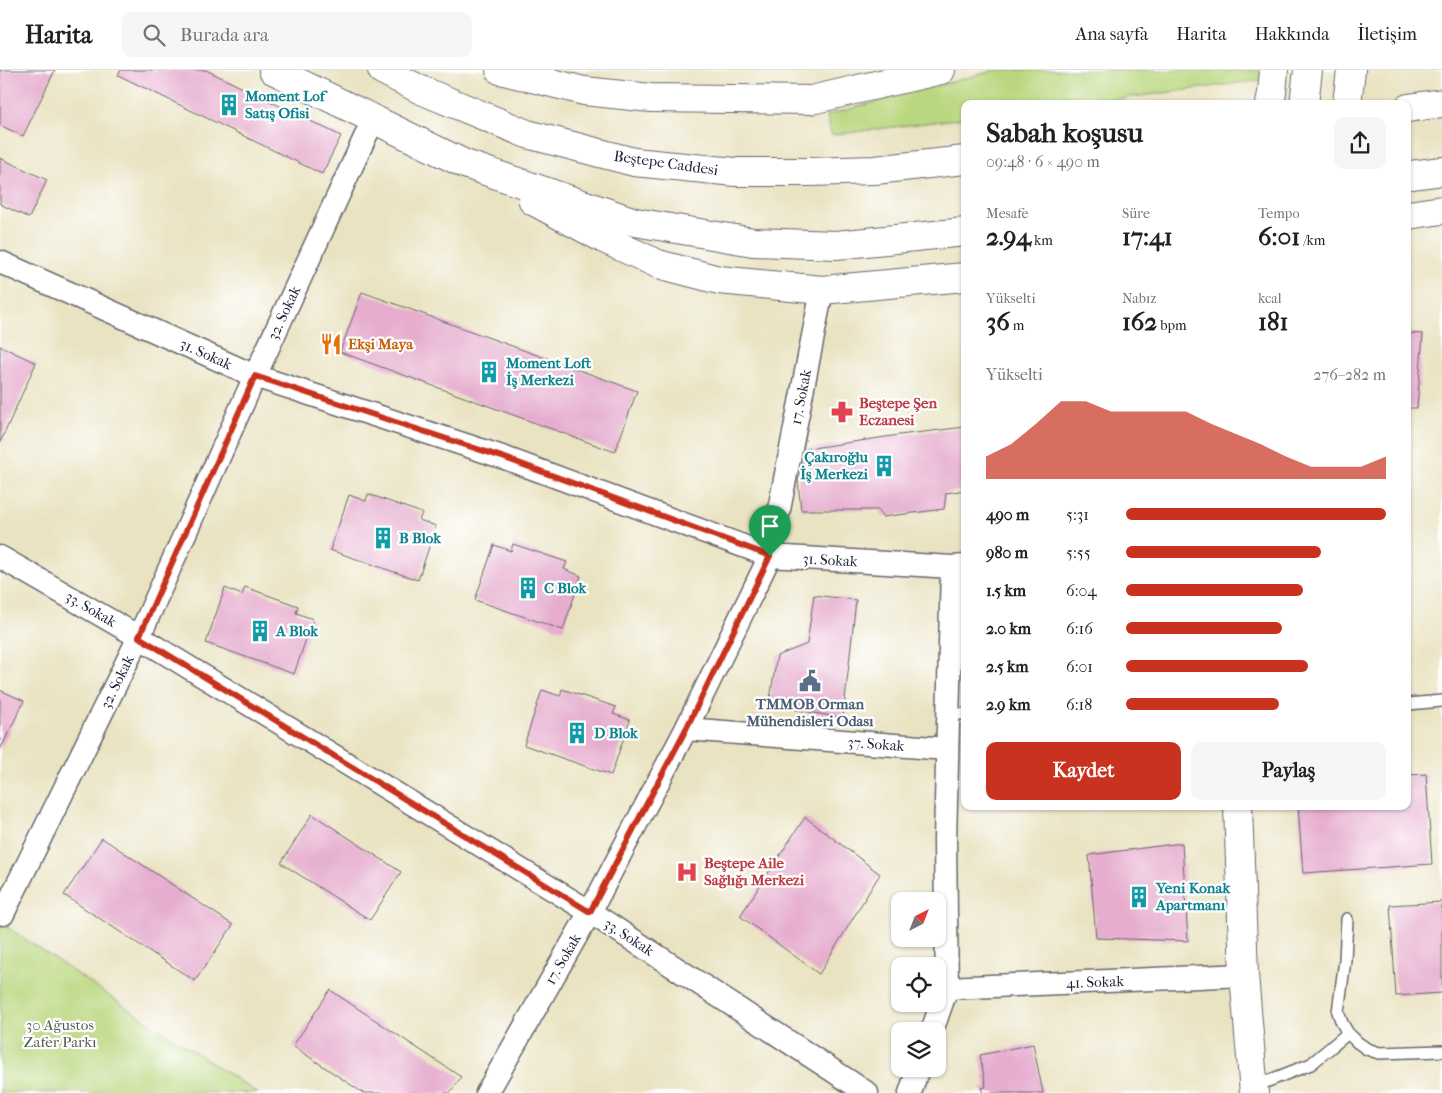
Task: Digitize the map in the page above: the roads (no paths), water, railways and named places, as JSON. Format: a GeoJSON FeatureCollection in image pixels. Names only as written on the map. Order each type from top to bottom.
{"type":"FeatureCollection","features":[{"type":"Feature","properties":{"kind":"main road"},"geometry":{"type":"LineString","coordinates":[[273,70],[465,164],[604,239],[658,264],[719,280],[822,290],[961,277]]}},
{"type":"Feature","properties":{"kind":"main road","name":"Beştepe Caddesi"},"geometry":{"type":"LineString","coordinates":[[382,70],[421,90],[527,134],[634,162],[735,172],[810,172],[876,170],[961,160]]}},
{"type":"Feature","properties":{"kind":"main road"},"geometry":{"type":"LineString","coordinates":[[500,70],[584,92],[651,98],[713,100],[812,100],[917,74],[941,70]]}},
{"type":"Feature","properties":{"kind":"main road"},"geometry":{"type":"LineString","coordinates":[[1271,100],[1274,70]]}},
{"type":"Feature","properties":{"kind":"main road"},"geometry":{"type":"LineString","coordinates":[[1304,100],[1308,70]]}},
{"type":"Feature","properties":{"kind":"main road"},"geometry":{"type":"LineString","coordinates":[[1347,100],[1351,70]]}},
{"type":"Feature","properties":{"kind":"main road"},"geometry":{"type":"LineString","coordinates":[[1411,108],[1442,103]]}},
{"type":"Feature","properties":{"kind":"main road"},"geometry":{"type":"LineString","coordinates":[[465,164],[635,222],[752,242],[836,245],[961,232]]}},
{"type":"Feature","properties":{"kind":"main road"},"geometry":{"type":"LineString","coordinates":[[1411,175],[1442,171]]}},
{"type":"Feature","properties":{"kind":"main road"},"geometry":{"type":"LineString","coordinates":[[1411,215],[1442,210]]}},
{"type":"Feature","properties":{"kind":"main road"},"geometry":{"type":"LineString","coordinates":[[1238,810],[1244,975],[1254,1090]]}},
{"type":"Feature","properties":{"kind":"street","name":"32. Sokak"},"geometry":{"type":"LineString","coordinates":[[3,914],[139,637],[255,376],[373,120]]}},
{"type":"Feature","properties":{"kind":"street","name":"31. Sokak"},"geometry":{"type":"LineString","coordinates":[[0,262],[255,376],[505,458],[770,556],[958,566]]}},
{"type":"Feature","properties":{"kind":"street","name":"17. Sokak"},"geometry":{"type":"LineString","coordinates":[[487,1093],[590,912],[686,729],[770,556],[822,290]]}},
{"type":"Feature","properties":{"kind":"street","name":"33. Sokak"},"geometry":{"type":"LineString","coordinates":[[0,557],[139,637],[590,912],[867,1093]]}},
{"type":"Feature","properties":{"kind":"street"},"geometry":{"type":"LineString","coordinates":[[946,957],[947,749],[956,714],[958,566]]}},
{"type":"Feature","properties":{"kind":"street","name":"37. Sokak"},"geometry":{"type":"LineString","coordinates":[[686,729],[947,749]]}},
{"type":"Feature","properties":{"kind":"street","name":"41. Sokak"},"geometry":{"type":"LineString","coordinates":[[946,988],[1244,975]]}},
{"type":"Feature","properties":{"kind":"street"},"geometry":{"type":"LineString","coordinates":[[910,1093],[915,1077]]}},
{"type":"Feature","properties":{"kind":"lane"},"geometry":{"type":"LineString","coordinates":[[1411,704],[1442,701]]}},
{"type":"Feature","properties":{"kind":"lane"},"geometry":{"type":"LineString","coordinates":[[1347,919],[1345,960],[1338,1012],[1348,1033],[1367,1049],[1379,1053],[1442,1051]]}},
{"type":"Feature","properties":{"kind":"lane"},"geometry":{"type":"LineString","coordinates":[[1254,1090],[1311,1064],[1348,1033]]}},
{"type":"Feature","properties":{"kind":"place","name":"Moment Lof Satış Ofisi"},"geometry":{"type":"Point","coordinates":[229,105]}},
{"type":"Feature","properties":{"kind":"place","name":"Ekşi Maya"},"geometry":{"type":"Point","coordinates":[331,344]}},
{"type":"Feature","properties":{"kind":"place","name":"Moment Loft İş Merkezi"},"geometry":{"type":"Point","coordinates":[489,372]}},
{"type":"Feature","properties":{"kind":"place","name":"Beştepe Şen Eczanesi"},"geometry":{"type":"Point","coordinates":[842,412]}},
{"type":"Feature","properties":{"kind":"place","name":"Çakıroğlu İş Merkezi"},"geometry":{"type":"Point","coordinates":[884,466]}},
{"type":"Feature","properties":{"kind":"place","name":"B Blok"},"geometry":{"type":"Point","coordinates":[383,538]}},
{"type":"Feature","properties":{"kind":"place","name":"C Blok"},"geometry":{"type":"Point","coordinates":[528,588]}},
{"type":"Feature","properties":{"kind":"place","name":"A Blok"},"geometry":{"type":"Point","coordinates":[260,631]}},
{"type":"Feature","properties":{"kind":"place","name":"TMMOB Orman Mühendisleri Odası"},"geometry":{"type":"Point","coordinates":[810,681]}},
{"type":"Feature","properties":{"kind":"place","name":"D Blok"},"geometry":{"type":"Point","coordinates":[577,733]}},
{"type":"Feature","properties":{"kind":"place","name":"Beştepe Aile Sağlığı Merkezi"},"geometry":{"type":"Point","coordinates":[687,872]}},
{"type":"Feature","properties":{"kind":"place","name":"Yeni Konak Apartmanı"},"geometry":{"type":"Point","coordinates":[1139,897]}},
{"type":"Feature","properties":{"kind":"park label","name":"30 Ağustos Zafer Parkı"},"geometry":{"type":"Point","coordinates":[60,1034]}}]}
